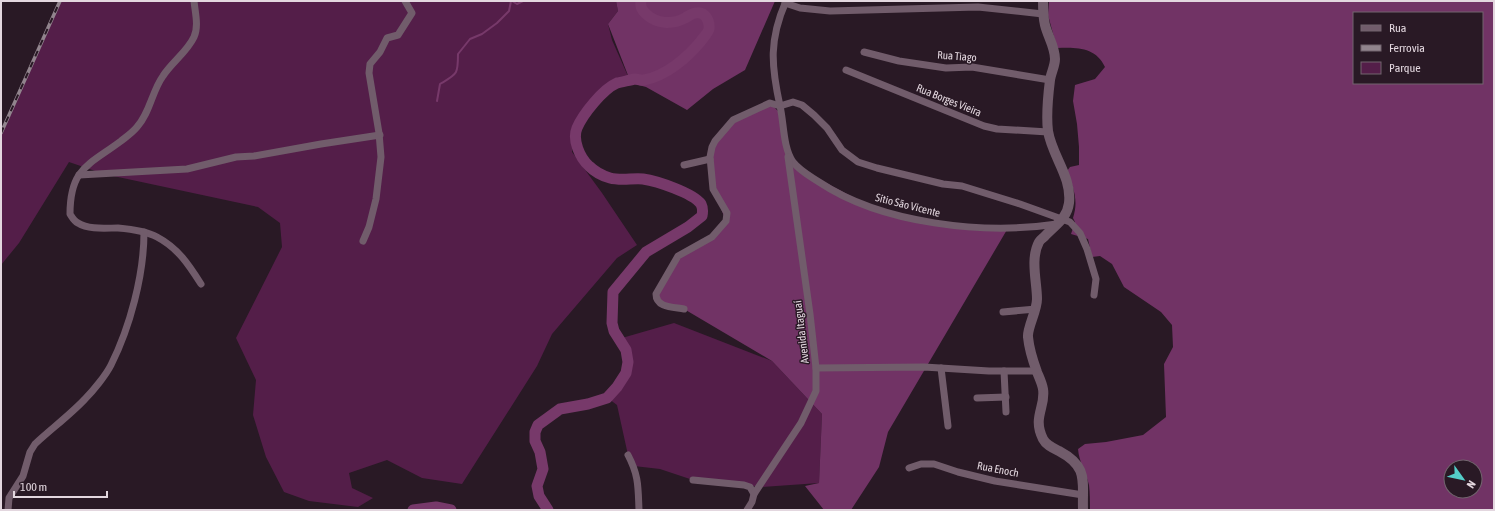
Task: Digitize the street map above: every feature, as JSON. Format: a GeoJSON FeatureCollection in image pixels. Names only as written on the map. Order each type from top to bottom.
{"type":"FeatureCollection","features":[{"type":"Feature","properties":{"kind":"street"},"geometry":{"type":"LineString","coordinates":[[194,1],[196,20],[194,37],[162,77],[138,126],[117,144],[89,163],[79,175],[72,192],[70,214],[78,224],[144,232],[156,237],[181,255],[188,263],[201,284]]}},
{"type":"Feature","properties":{"kind":"street"},"geometry":{"type":"LineString","coordinates":[[363,241],[369,227],[376,199],[380,157],[380,135],[369,73],[370,64],[380,52],[387,38],[398,35],[412,13],[405,1]]}},
{"type":"Feature","properties":{"kind":"street"},"geometry":{"type":"LineString","coordinates":[[1043,1],[1045,26],[1052,43],[1055,60],[1050,80],[1048,132],[1053,148],[1063,168],[1069,193],[1069,202],[1067,213],[1060,222],[1039,241],[1036,253],[1036,309],[1027,335],[1036,371],[1043,389],[1043,399],[1038,417],[1041,433],[1044,440],[1051,447],[1072,459],[1079,466],[1083,480],[1083,510]]}},
{"type":"Feature","properties":{"kind":"street"},"geometry":{"type":"LineString","coordinates":[[780,106],[776,87],[772,51],[777,23],[785,2],[800,8],[830,11],[978,7],[1043,14]]}},
{"type":"Feature","properties":{"kind":"street","name":"Rua Tiago"},"geometry":{"type":"LineString","coordinates":[[864,52],[946,68],[972,67],[1050,80]]}},
{"type":"Feature","properties":{"kind":"street","name":"Rua Borges Vieira"},"geometry":{"type":"LineString","coordinates":[[846,70],[984,126],[997,129],[1048,132]]}},
{"type":"Feature","properties":{"kind":"street"},"geometry":{"type":"LineString","coordinates":[[684,309],[659,303],[656,299],[656,294],[678,256],[712,236],[726,221],[727,213],[713,189],[710,159],[715,140],[733,120],[770,103],[780,106],[793,102],[802,105],[814,115],[827,128],[842,150],[858,162],[943,184],[962,186],[1020,204],[1060,222],[1070,222],[1080,233],[1085,244],[1096,279],[1094,295]]}},
{"type":"Feature","properties":{"kind":"street","name":"Sítio São Vicente"},"geometry":{"type":"LineString","coordinates":[[780,106],[787,151],[792,161],[800,170],[834,193],[877,210],[945,226],[1032,228],[1060,222]]}},
{"type":"Feature","properties":{"kind":"street"},"geometry":{"type":"LineString","coordinates":[[79,175],[187,169],[236,157],[254,156],[380,135]]}},
{"type":"Feature","properties":{"kind":"street","name":"Avenida Itaguaí"},"geometry":{"type":"LineString","coordinates":[[747,510],[752,502],[754,494],[801,423],[816,391],[816,368],[810,314],[787,151]]}},
{"type":"Feature","properties":{"kind":"street"},"geometry":{"type":"LineString","coordinates":[[684,165],[710,159]]}},
{"type":"Feature","properties":{"kind":"street"},"geometry":{"type":"LineString","coordinates":[[8,510],[9,498],[23,476],[30,452],[35,444],[86,399],[110,367],[127,326],[133,306],[144,247],[144,232]]}},
{"type":"Feature","properties":{"kind":"street"},"geometry":{"type":"LineString","coordinates":[[1003,312],[1036,309]]}},
{"type":"Feature","properties":{"kind":"street"},"geometry":{"type":"LineString","coordinates":[[816,368],[941,368],[962,370],[1036,371]]}},
{"type":"Feature","properties":{"kind":"street"},"geometry":{"type":"LineString","coordinates":[[941,368],[948,426]]}},
{"type":"Feature","properties":{"kind":"street"},"geometry":{"type":"LineString","coordinates":[[1004,371],[1006,412]]}},
{"type":"Feature","properties":{"kind":"street"},"geometry":{"type":"LineString","coordinates":[[977,398],[1006,397]]}},
{"type":"Feature","properties":{"kind":"street"},"geometry":{"type":"LineString","coordinates":[[628,455],[634,466],[638,479],[639,510]]}},
{"type":"Feature","properties":{"kind":"street","name":"Rua Enoch"},"geometry":{"type":"LineString","coordinates":[[909,468],[921,464],[934,464],[958,472],[995,481],[1083,495]]}},
{"type":"Feature","properties":{"kind":"street"},"geometry":{"type":"LineString","coordinates":[[693,480],[744,485],[750,487],[754,494]]}},
{"type":"Feature","properties":{"kind":"green space"},"geometry":{"type":"Polygon","coordinates":[[[60,1],[616,1],[618,11],[608,24],[612,40],[631,83],[604,93],[573,134],[572,152],[637,245],[617,258],[552,334],[537,366],[462,484],[422,478],[387,460],[349,473],[352,488],[373,498],[358,507],[309,501],[284,492],[266,457],[253,415],[256,380],[236,338],[282,247],[280,223],[258,207],[104,174],[69,162],[19,243],[1,265],[1,133],[60,1]]]}},
{"type":"Feature","properties":{"kind":"green space"},"geometry":{"type":"Polygon","coordinates":[[[674,323],[772,361],[822,414],[819,483],[762,487],[693,480],[660,469],[634,466],[628,455],[617,405],[609,399],[627,374],[628,362],[615,340],[674,323]]]}},
{"type":"Feature","properties":{"kind":"shaded area"},"geometry":{"type":"Polygon","coordinates":[[[616,1],[775,1],[745,70],[713,89],[687,110],[646,87],[631,83],[608,24],[618,11],[616,1]]]}},
{"type":"Feature","properties":{"kind":"shaded area"},"geometry":{"type":"Polygon","coordinates":[[[1049,1],[1494,1],[1494,510],[1090,510],[1089,485],[1078,449],[1085,444],[1106,442],[1143,435],[1166,417],[1164,364],[1173,347],[1172,325],[1161,312],[1124,287],[1112,264],[1100,256],[1092,257],[1088,239],[1071,234],[1075,222],[1073,218],[1075,211],[1075,199],[1067,171],[1070,167],[1079,165],[1077,124],[1073,101],[1075,85],[1095,79],[1105,67],[1101,60],[1091,52],[1078,48],[1057,48],[1048,15],[1049,1]]]}},
{"type":"Feature","properties":{"kind":"shaded area"},"geometry":{"type":"Polygon","coordinates":[[[770,103],[783,116],[787,151],[800,169],[877,210],[945,225],[1008,228],[888,432],[879,467],[851,510],[824,510],[805,486],[819,483],[822,414],[772,361],[684,309],[665,306],[656,294],[678,256],[712,237],[726,221],[713,189],[712,147],[733,120],[770,103]]]}},
{"type":"Feature","properties":{"kind":"waterway"},"geometry":{"type":"LineString","coordinates":[[437,101],[440,84],[453,76],[457,70],[458,54],[470,39],[482,34],[497,23],[509,11],[511,1]]}},
{"type":"Feature","properties":{"kind":"waterway"},"geometry":{"type":"LineString","coordinates":[[512,1],[517,4],[523,1]]}},
{"type":"Feature","properties":{"kind":"waterway"},"geometry":{"type":"LineString","coordinates":[[548,510],[539,496],[537,486],[543,469],[540,452],[535,441],[535,432],[538,425],[560,409],[588,404],[607,398],[617,387],[626,373],[628,362],[626,350],[614,331],[612,323],[613,292],[646,252],[688,227],[702,216],[703,210],[701,204],[691,196],[674,188],[649,180],[614,179],[599,173],[586,163],[580,154],[576,143],[576,133],[580,122],[594,102],[612,86],[617,83],[635,79],[644,80],[660,75],[683,60],[707,34],[709,26],[708,20],[704,15],[699,13],[675,22],[660,22],[650,17],[642,10],[641,1]]}},
{"type":"Feature","properties":{"kind":"waterway"},"geometry":{"type":"LineString","coordinates":[[413,510],[436,507],[451,510]]}},
{"type":"Feature","properties":{"kind":"railway"},"geometry":{"type":"LineString","coordinates":[[1,133],[60,1]]}}]}
